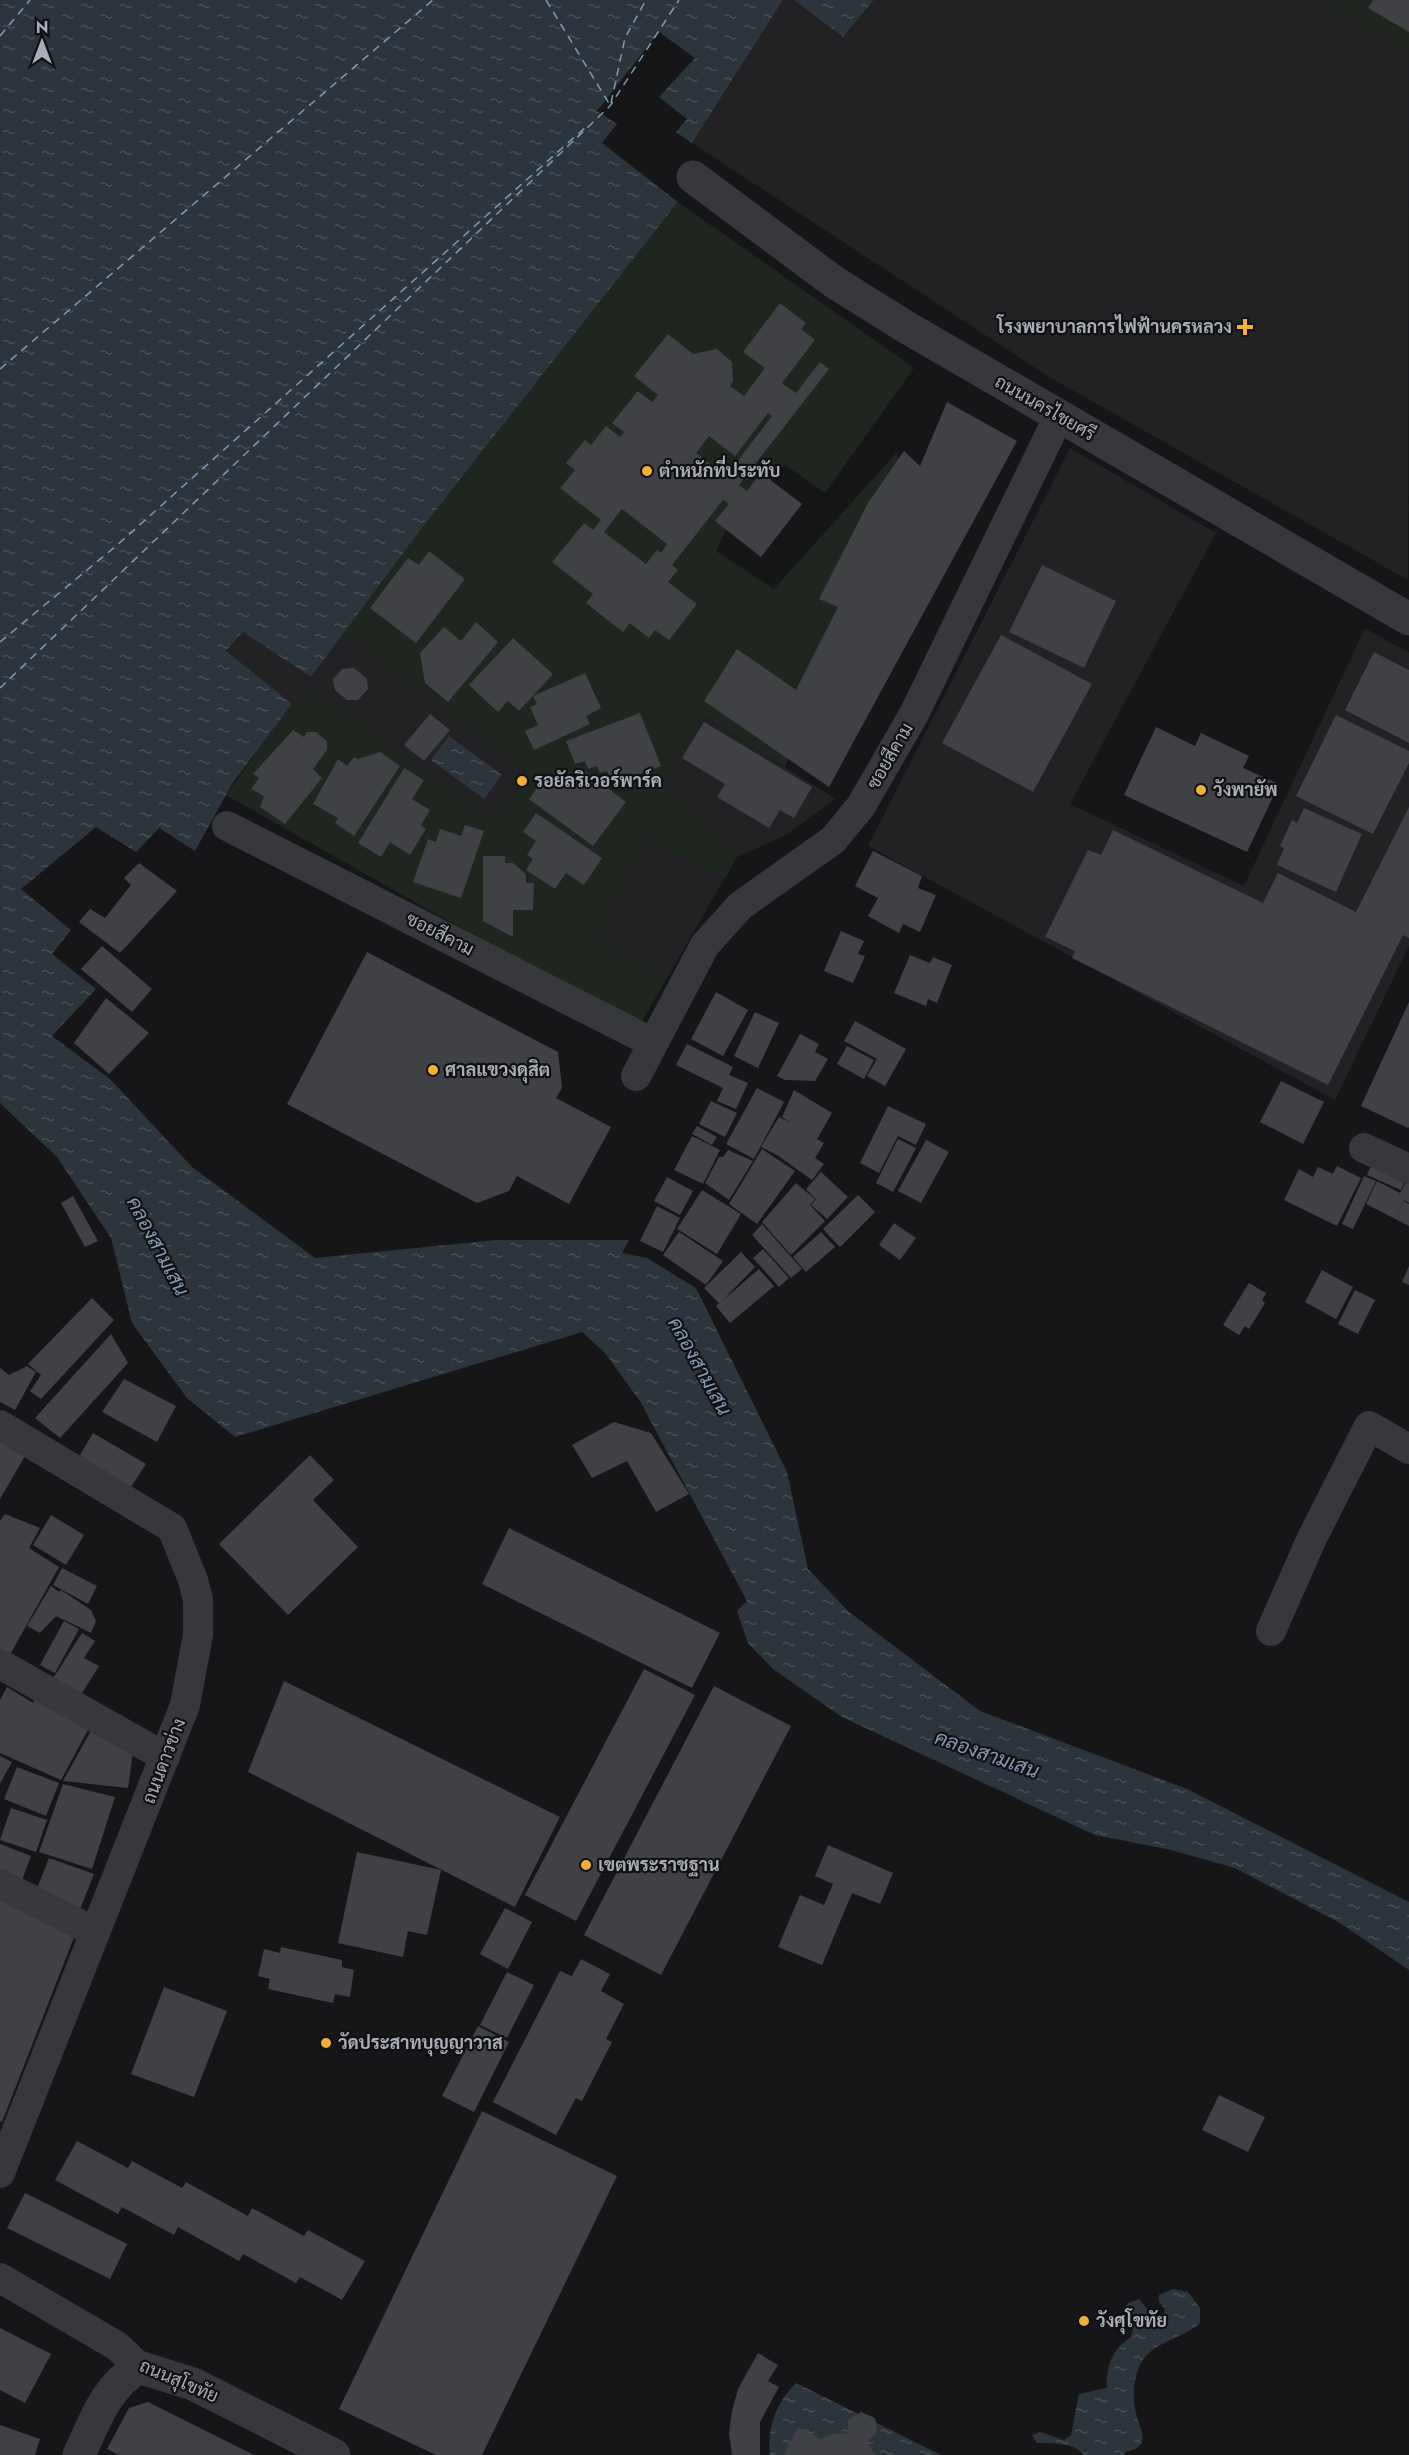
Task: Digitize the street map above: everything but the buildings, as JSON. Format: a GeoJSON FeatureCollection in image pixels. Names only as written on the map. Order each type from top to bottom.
{"type":"FeatureCollection","features":[{"type":"Feature","properties":{"kind":"street","name":"ถนนนครไชยศรี"},"geometry":{"type":"LineString","coordinates":[[693,177],[834,282],[906,327],[1409,619]]}},
{"type":"Feature","properties":{"kind":"street","name":"ซอยสีคาม"},"geometry":{"type":"LineString","coordinates":[[636,1076],[705,945],[740,906],[833,840],[861,806],[914,714],[1059,416]]}},
{"type":"Feature","properties":{"kind":"street","name":"ซอยสีคาม"},"geometry":{"type":"LineString","coordinates":[[226,826],[653,1043]]}},
{"type":"Feature","properties":{"kind":"street"},"geometry":{"type":"LineString","coordinates":[[1364,1148],[1409,1169]]}},
{"type":"Feature","properties":{"kind":"street","name":"ถนนดาวข่าง"},"geometry":{"type":"LineString","coordinates":[[0,1425],[172,1528],[193,1580],[198,1600],[198,1635],[185,1705],[0,2173]]}},
{"type":"Feature","properties":{"kind":"street"},"geometry":{"type":"LineString","coordinates":[[1271,1631],[1312,1538],[1369,1426],[1409,1449]]}},
{"type":"Feature","properties":{"kind":"street"},"geometry":{"type":"LineString","coordinates":[[0,1664],[165,1757]]}},
{"type":"Feature","properties":{"kind":"street"},"geometry":{"type":"LineString","coordinates":[[0,1884],[94,1932]]}},
{"type":"Feature","properties":{"kind":"street","name":"ถนนสุโขทัย"},"geometry":{"type":"LineString","coordinates":[[0,2278],[117,2346],[139,2367],[193,2384],[334,2455]]}},
{"type":"Feature","properties":{"kind":"street"},"geometry":{"type":"LineString","coordinates":[[79,2455],[105,2400],[120,2378],[139,2367]]}},
{"type":"Feature","properties":{"kind":"shaded area"},"geometry":{"type":"Polygon","coordinates":[[[783,0],[794,0],[843,37],[874,0],[1320,0],[1409,47],[1408,580],[1051,378],[692,143],[783,0]]]}},
{"type":"Feature","properties":{"kind":"shaded area"},"geometry":{"type":"Polygon","coordinates":[[[1319,0],[1409,0],[1409,50],[1319,0]]]}},
{"type":"Feature","properties":{"kind":"shaded area"},"geometry":{"type":"Polygon","coordinates":[[[678,202],[914,368],[825,493],[785,465],[726,530],[716,551],[774,589],[897,452],[906,492],[809,700],[785,767],[703,716],[661,785],[737,857],[725,878],[646,838],[595,935],[665,981],[638,1028],[226,795],[292,704],[313,690],[492,820],[532,776],[344,632],[415,537],[678,202]]]}},
{"type":"Feature","properties":{"kind":"shaded area"},"geometry":{"type":"Polygon","coordinates":[[[1070,448],[1216,533],[1070,804],[1244,886],[1365,628],[1409,653],[1409,946],[1335,1100],[868,846],[1070,448]]]}},
{"type":"Feature","properties":{"kind":"shaded area","name":"รอยัลริเวอร์พาร์ค"},"geometry":{"type":"Polygon","coordinates":[[[415,537],[836,799],[784,836],[737,857],[638,1028],[226,795],[291,704],[226,652],[243,632],[311,677],[415,537]]]}},
{"type":"Feature","properties":{"kind":"water","name":"คลองสามเสน"},"geometry":{"type":"Polygon","coordinates":[[[0,0],[783,0],[692,143],[676,132],[687,119],[659,97],[695,58],[659,32],[597,111],[617,124],[602,143],[678,202],[415,537],[311,677],[243,632],[226,651],[292,704],[232,784],[195,851],[159,828],[136,852],[96,827],[21,889],[71,930],[52,954],[96,989],[52,1036],[110,1079],[192,1167],[315,1258],[496,1240],[629,1240],[622,1253],[647,1258],[696,1288],[787,1472],[808,1569],[849,1612],[980,1711],[1187,1789],[1409,1902],[1409,1970],[1340,1923],[1235,1868],[1171,1850],[1095,1835],[842,1717],[773,1669],[748,1643],[737,1611],[747,1601],[640,1401],[605,1353],[582,1332],[235,1437],[187,1398],[132,1323],[111,1238],[57,1157],[0,1103],[0,0]]]}},
{"type":"Feature","properties":{"kind":"water"},"geometry":{"type":"Polygon","coordinates":[[[794,0],[874,0],[843,37],[794,0]]]}},
{"type":"Feature","properties":{"kind":"water"},"geometry":{"type":"Polygon","coordinates":[[[449,736],[502,775],[484,799],[431,760],[449,736]]]}},
{"type":"Feature","properties":{"kind":"water"},"geometry":{"type":"Polygon","coordinates":[[[1173,2289],[1188,2292],[1200,2308],[1200,2323],[1154,2349],[1140,2364],[1134,2394],[1142,2437],[1139,2446],[1125,2452],[1124,2455],[1084,2455],[1069,2445],[1037,2443],[1032,2435],[1040,2432],[1064,2440],[1071,2435],[1079,2394],[1107,2388],[1109,2365],[1119,2347],[1131,2337],[1133,2329],[1124,2311],[1128,2303],[1139,2299],[1153,2316],[1163,2319],[1165,2309],[1159,2302],[1159,2295],[1173,2289]]]}},
{"type":"Feature","properties":{"kind":"water"},"geometry":{"type":"Polygon","coordinates":[[[796,2383],[941,2455],[770,2455],[770,2435],[774,2416],[783,2398],[796,2383]]]}},
{"type":"Feature","properties":{"kind":"ferry route"},"geometry":{"type":"LineString","coordinates":[[0,36],[30,0]]}},
{"type":"Feature","properties":{"kind":"ferry route"},"geometry":{"type":"LineString","coordinates":[[0,369],[433,0]]}},
{"type":"Feature","properties":{"kind":"ferry route"},"geometry":{"type":"LineString","coordinates":[[546,0],[610,105]]}},
{"type":"Feature","properties":{"kind":"ferry route"},"geometry":{"type":"LineString","coordinates":[[611,103],[625,38],[646,0]]}},
{"type":"Feature","properties":{"kind":"ferry route"},"geometry":{"type":"LineString","coordinates":[[0,688],[610,106],[679,0]]}},
{"type":"Feature","properties":{"kind":"ferry route"},"geometry":{"type":"LineString","coordinates":[[0,642],[116,546],[588,125]]}},
{"type":"Feature","properties":{"kind":"place","name":"โรงพยาบาลการไฟฟ้านครหลวง"},"geometry":{"type":"Point","coordinates":[1245,327]}},
{"type":"Feature","properties":{"kind":"place","name":"ตำหนักที่ประทับ"},"geometry":{"type":"Point","coordinates":[647,471]}},
{"type":"Feature","properties":{"kind":"place","name":"รอยัลริเวอร์พาร์ค"},"geometry":{"type":"Point","coordinates":[522,781]}},
{"type":"Feature","properties":{"kind":"place","name":"วังพายัพ"},"geometry":{"type":"Point","coordinates":[1201,790]}},
{"type":"Feature","properties":{"kind":"place","name":"ศาลแขวงดุสิต"},"geometry":{"type":"Point","coordinates":[433,1070]}},
{"type":"Feature","properties":{"kind":"place","name":"เขตพระราชฐาน"},"geometry":{"type":"Point","coordinates":[586,1865]}},
{"type":"Feature","properties":{"kind":"place","name":"วัดประสาทบุญญาวาส"},"geometry":{"type":"Point","coordinates":[326,2043]}},
{"type":"Feature","properties":{"kind":"place","name":"วังศุโขทัย"},"geometry":{"type":"Point","coordinates":[1084,2321]}}]}
